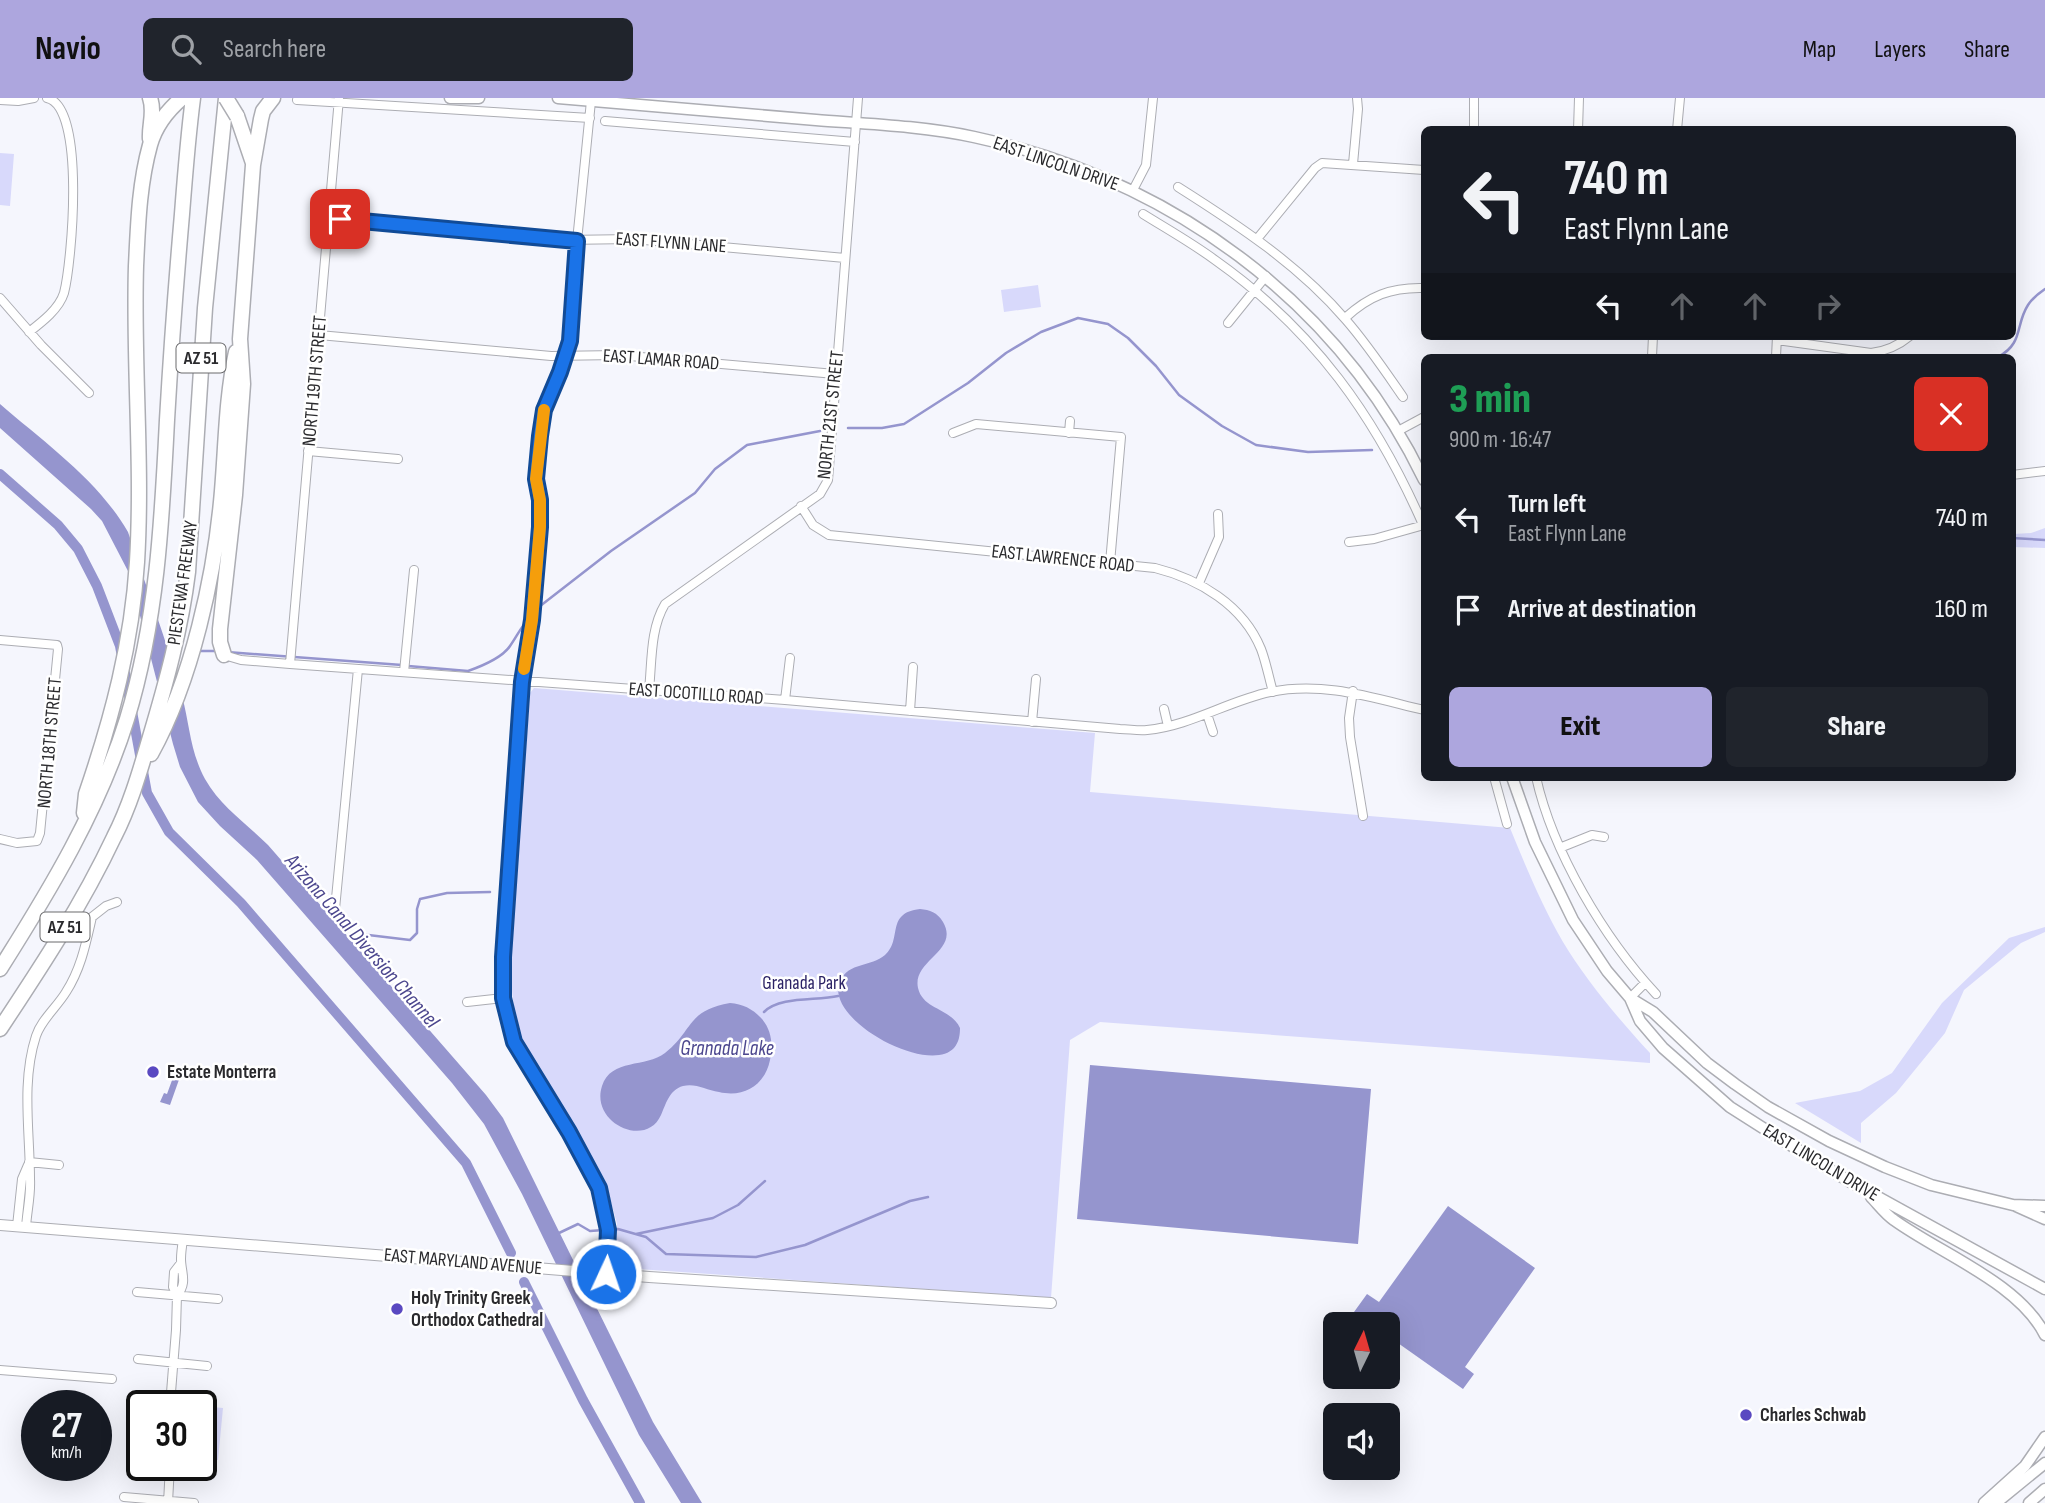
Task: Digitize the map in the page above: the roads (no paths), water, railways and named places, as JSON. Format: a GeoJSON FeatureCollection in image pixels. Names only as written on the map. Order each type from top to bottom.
{"type":"FeatureCollection","features":[{"type":"Feature","properties":{"kind":"highway"},"geometry":{"type":"LineString","coordinates":[[82,828],[86,794],[121,680],[134,591],[138,537],[134,318],[138,204],[150,144],[149,128],[153,111],[150,98]]}},
{"type":"Feature","properties":{"kind":"highway","name":"PIESTEWA FREEWAY"},"geometry":{"type":"LineString","coordinates":[[0,969],[47,893],[82,828],[108,773],[137,681],[158,568],[174,307],[193,98]]}},
{"type":"Feature","properties":{"kind":"highway"},"geometry":{"type":"LineString","coordinates":[[226,98],[237,116],[253,165]]}},
{"type":"Feature","properties":{"kind":"highway","name":"PIESTEWA FREEWAY"},"geometry":{"type":"LineString","coordinates":[[0,1029],[58,939],[122,821],[170,671],[183,606],[195,487],[205,308],[226,98]]}},
{"type":"Feature","properties":{"kind":"highway"},"geometry":{"type":"LineString","coordinates":[[224,655],[220,629],[235,495],[243,384],[240,339],[253,165],[263,111],[273,98]]}},
{"type":"Feature","properties":{"kind":"highway"},"geometry":{"type":"LineString","coordinates":[[150,144],[177,103]]}},
{"type":"Feature","properties":{"kind":"highway"},"geometry":{"type":"LineString","coordinates":[[137,780],[164,730],[199,627],[222,494],[229,382],[240,339]]}},
{"type":"Feature","properties":{"kind":"main road"},"geometry":{"type":"LineString","coordinates":[[450,98],[479,98]]}},
{"type":"Feature","properties":{"kind":"main road","name":"EAST LINCOLN DRIVE"},"geometry":{"type":"LineString","coordinates":[[558,98],[940,131],[992,141],[1055,159],[1133,190],[1211,236],[1266,276],[1327,335],[1352,365],[1398,431],[1421,474]]}},
{"type":"Feature","properties":{"kind":"main road","name":"EAST LINCOLN DRIVE"},"geometry":{"type":"LineString","coordinates":[[1514,781],[1535,842],[1563,904],[1607,971],[1630,998],[1640,1021],[1663,1048],[1721,1100],[1763,1128],[1862,1187],[2045,1289]]}},
{"type":"Feature","properties":{"kind":"main road","name":"EAST LINCOLN DRIVE"},"geometry":{"type":"LineString","coordinates":[[1630,998],[1653,1012],[1707,1063],[1735,1084],[1768,1107],[1829,1141],[1913,1179],[2012,1205],[2045,1206]]}},
{"type":"Feature","properties":{"kind":"main road"},"geometry":{"type":"LineString","coordinates":[[1862,1187],[1892,1219],[2011,1295],[2029,1311],[2045,1335]]}},
{"type":"Feature","properties":{"kind":"main road"},"geometry":{"type":"LineString","coordinates":[[2012,1205],[2045,1219]]}},
{"type":"Feature","properties":{"kind":"main road"},"geometry":{"type":"LineString","coordinates":[[1984,1503],[2025,1466],[2045,1437]]}},
{"type":"Feature","properties":{"kind":"main road"},"geometry":{"type":"LineString","coordinates":[[1996,1503],[2045,1463]]}},
{"type":"Feature","properties":{"kind":"main road"},"geometry":{"type":"LineString","coordinates":[[2029,1503],[2045,1489]]}},
{"type":"Feature","properties":{"kind":"street"},"geometry":{"type":"LineString","coordinates":[[0,100],[34,98]]}},
{"type":"Feature","properties":{"kind":"street","name":"NORTH 21ST STREET"},"geometry":{"type":"LineString","coordinates":[[649,691],[655,628],[658,615],[665,604],[820,494],[828,480],[858,98]]}},
{"type":"Feature","properties":{"kind":"street"},"geometry":{"type":"LineString","coordinates":[[1133,190],[1146,165],[1153,98]]}},
{"type":"Feature","properties":{"kind":"street"},"geometry":{"type":"LineString","coordinates":[[1353,164],[1357,98]]}},
{"type":"Feature","properties":{"kind":"street"},"geometry":{"type":"LineString","coordinates":[[1474,98],[1474,126]]}},
{"type":"Feature","properties":{"kind":"street"},"geometry":{"type":"LineString","coordinates":[[1578,126],[1579,98]]}},
{"type":"Feature","properties":{"kind":"street"},"geometry":{"type":"LineString","coordinates":[[1677,126],[1680,98]]}},
{"type":"Feature","properties":{"kind":"street"},"geometry":{"type":"LineString","coordinates":[[29,332],[49,316],[64,295],[70,246],[73,187],[71,147],[64,117],[50,99]]}},
{"type":"Feature","properties":{"kind":"street"},"geometry":{"type":"LineString","coordinates":[[297,100],[590,118]]}},
{"type":"Feature","properties":{"kind":"street","name":"NORTH 19TH STREET"},"geometry":{"type":"LineString","coordinates":[[290,664],[339,101]]}},
{"type":"Feature","properties":{"kind":"street"},"geometry":{"type":"LineString","coordinates":[[591,101],[570,341],[544,410],[540,436],[536,479],[540,500],[540,527],[531,631],[522,682],[503,957],[503,998],[514,1042],[569,1132],[599,1188],[608,1230],[606,1274]]}},
{"type":"Feature","properties":{"kind":"street"},"geometry":{"type":"LineString","coordinates":[[605,121],[855,142]]}},
{"type":"Feature","properties":{"kind":"street"},"geometry":{"type":"LineString","coordinates":[[1257,239],[1322,163],[1421,170]]}},
{"type":"Feature","properties":{"kind":"street"},"geometry":{"type":"LineString","coordinates":[[1178,187],[1257,239],[1293,268],[1345,318],[1403,397]]}},
{"type":"Feature","properties":{"kind":"street"},"geometry":{"type":"LineString","coordinates":[[1143,214],[1215,260],[1255,290],[1298,330],[1335,370],[1364,411],[1421,519]]}},
{"type":"Feature","properties":{"kind":"street","name":"EAST FLYNN LANE"},"geometry":{"type":"LineString","coordinates":[[330,218],[577,241],[633,239],[845,258]]}},
{"type":"Feature","properties":{"kind":"street"},"geometry":{"type":"LineString","coordinates":[[1228,323],[1266,276]]}},
{"type":"Feature","properties":{"kind":"street"},"geometry":{"type":"LineString","coordinates":[[1345,318],[1364,301],[1377,294],[1392,289],[1421,288]]}},
{"type":"Feature","properties":{"kind":"street"},"geometry":{"type":"LineString","coordinates":[[0,298],[89,393]]}},
{"type":"Feature","properties":{"kind":"street","name":"EAST LAMAR ROAD"},"geometry":{"type":"LineString","coordinates":[[319,335],[551,356],[618,355],[835,374]]}},
{"type":"Feature","properties":{"kind":"street"},"geometry":{"type":"LineString","coordinates":[[1790,340],[1871,353],[1886,351],[1904,340]]}},
{"type":"Feature","properties":{"kind":"street"},"geometry":{"type":"LineString","coordinates":[[1398,431],[1421,418]]}},
{"type":"Feature","properties":{"kind":"street"},"geometry":{"type":"LineString","coordinates":[[1069,433],[1070,421]]}},
{"type":"Feature","properties":{"kind":"street"},"geometry":{"type":"LineString","coordinates":[[953,433],[976,424],[1121,438],[1110,563]]}},
{"type":"Feature","properties":{"kind":"street"},"geometry":{"type":"LineString","coordinates":[[308,451],[398,459]]}},
{"type":"Feature","properties":{"kind":"street"},"geometry":{"type":"LineString","coordinates":[[2016,475],[2045,471]]}},
{"type":"Feature","properties":{"kind":"street","name":"EAST LAWRENCE ROAD"},"geometry":{"type":"LineString","coordinates":[[802,506],[813,525],[829,535],[1155,568],[1199,583],[1225,601],[1246,624],[1261,648],[1273,692]]}},
{"type":"Feature","properties":{"kind":"street"},"geometry":{"type":"LineString","coordinates":[[1199,583],[1219,537],[1218,514]]}},
{"type":"Feature","properties":{"kind":"street"},"geometry":{"type":"LineString","coordinates":[[1349,542],[1374,539],[1421,526]]}},
{"type":"Feature","properties":{"kind":"street"},"geometry":{"type":"LineString","coordinates":[[404,672],[414,570]]}},
{"type":"Feature","properties":{"kind":"street","name":"NORTH 18TH STREET"},"geometry":{"type":"LineString","coordinates":[[0,640],[57,645],[58,649],[42,827],[37,841],[17,843],[0,839]]}},
{"type":"Feature","properties":{"kind":"street","name":"EAST OCOTILLO ROAD"},"geometry":{"type":"LineString","coordinates":[[224,655],[241,660],[290,664],[785,700],[1146,730],[1168,726],[1273,692],[1324,688],[1353,691],[1421,709]]}},
{"type":"Feature","properties":{"kind":"street"},"geometry":{"type":"LineString","coordinates":[[785,700],[790,658]]}},
{"type":"Feature","properties":{"kind":"street"},"geometry":{"type":"LineString","coordinates":[[910,711],[913,667]]}},
{"type":"Feature","properties":{"kind":"street"},"geometry":{"type":"LineString","coordinates":[[335,909],[358,669]]}},
{"type":"Feature","properties":{"kind":"street"},"geometry":{"type":"LineString","coordinates":[[1032,722],[1036,679]]}},
{"type":"Feature","properties":{"kind":"street"},"geometry":{"type":"LineString","coordinates":[[1353,691],[1349,718],[1350,737],[1363,816]]}},
{"type":"Feature","properties":{"kind":"street"},"geometry":{"type":"LineString","coordinates":[[1164,709],[1168,726]]}},
{"type":"Feature","properties":{"kind":"street"},"geometry":{"type":"LineString","coordinates":[[1207,714],[1213,732]]}},
{"type":"Feature","properties":{"kind":"street"},"geometry":{"type":"LineString","coordinates":[[1495,781],[1507,824]]}},
{"type":"Feature","properties":{"kind":"street"},"geometry":{"type":"LineString","coordinates":[[1537,781],[1562,847],[1602,923],[1656,994]]}},
{"type":"Feature","properties":{"kind":"street"},"geometry":{"type":"LineString","coordinates":[[1562,847],[1592,835],[1604,837]]}},
{"type":"Feature","properties":{"kind":"street"},"geometry":{"type":"LineString","coordinates":[[22,1227],[29,1162],[26,1117],[36,1035],[74,977],[82,958],[92,917],[106,906],[117,902]]}},
{"type":"Feature","properties":{"kind":"street"},"geometry":{"type":"LineString","coordinates":[[1630,998],[1645,982]]}},
{"type":"Feature","properties":{"kind":"street"},"geometry":{"type":"LineString","coordinates":[[467,1002],[503,998]]}},
{"type":"Feature","properties":{"kind":"street"},"geometry":{"type":"LineString","coordinates":[[29,1162],[59,1165]]}},
{"type":"Feature","properties":{"kind":"street","name":"EAST MARYLAND AVENUE"},"geometry":{"type":"LineString","coordinates":[[0,1225],[606,1274],[1052,1303]]}},
{"type":"Feature","properties":{"kind":"street"},"geometry":{"type":"LineString","coordinates":[[171,1390],[177,1295],[183,1288],[183,1240]]}},
{"type":"Feature","properties":{"kind":"street"},"geometry":{"type":"LineString","coordinates":[[137,1292],[218,1298]]}},
{"type":"Feature","properties":{"kind":"street"},"geometry":{"type":"LineString","coordinates":[[138,1359],[208,1366]]}},
{"type":"Feature","properties":{"kind":"street"},"geometry":{"type":"LineString","coordinates":[[0,1370],[112,1379]]}},
{"type":"Feature","properties":{"kind":"street"},"geometry":{"type":"LineString","coordinates":[[168,1502],[169,1481]]}},
{"type":"Feature","properties":{"kind":"street"},"geometry":{"type":"LineString","coordinates":[[124,1497],[194,1503]]}},
{"type":"Feature","properties":{"kind":"water"},"geometry":{"type":"Polygon","coordinates":[[[0,404],[86,479],[116,513],[128,532],[176,675],[196,758],[211,789],[268,845],[486,1095],[503,1118],[653,1422],[702,1503],[681,1503],[639,1435],[522,1194],[484,1124],[452,1083],[257,860],[198,802],[180,767],[173,744],[129,573],[102,521],[0,428],[0,404]]]}},
{"type":"Feature","properties":{"kind":"water"},"geometry":{"type":"Polygon","coordinates":[[[920,909],[938,916],[947,932],[941,948],[918,978],[918,988],[925,1001],[950,1016],[960,1028],[956,1046],[941,1055],[923,1055],[881,1039],[847,1011],[839,996],[840,981],[844,975],[885,955],[893,942],[898,921],[909,911],[920,909]]]}},
{"type":"Feature","properties":{"kind":"water","name":"Granada Lake"},"geometry":{"type":"Polygon","coordinates":[[[730,1003],[755,1012],[770,1033],[770,1060],[758,1083],[737,1093],[719,1092],[692,1085],[678,1088],[669,1098],[654,1125],[644,1130],[633,1131],[611,1120],[600,1099],[602,1086],[613,1071],[657,1058],[674,1045],[698,1016],[730,1003]]]}},
{"type":"Feature","properties":{"kind":"water"},"geometry":{"type":"Polygon","coordinates":[[[1090,1065],[1371,1089],[1358,1244],[1077,1219],[1090,1065]]]}},
{"type":"Feature","properties":{"kind":"water"},"geometry":{"type":"Polygon","coordinates":[[[175,1072],[181,1074],[170,1105],[160,1102],[164,1093],[167,1094],[175,1072]]]}},
{"type":"Feature","properties":{"kind":"water"},"geometry":{"type":"Polygon","coordinates":[[[1448,1206],[1535,1268],[1465,1367],[1474,1374],[1463,1389],[1400,1344],[1400,1312],[1354,1312],[1367,1294],[1379,1302],[1448,1206]]]}},
{"type":"Feature","properties":{"kind":"waterway"},"geometry":{"type":"LineString","coordinates":[[2016,337],[2028,305],[2045,289]]}},
{"type":"Feature","properties":{"kind":"waterway"},"geometry":{"type":"LineString","coordinates":[[848,428],[882,428],[904,424],[968,383],[1006,353],[1041,332],[1078,318],[1108,324],[1128,338],[1156,366],[1179,395],[1222,426],[1256,445],[1308,452],[1372,450]]}},
{"type":"Feature","properties":{"kind":"waterway"},"geometry":{"type":"LineString","coordinates":[[2003,354],[2015,340]]}},
{"type":"Feature","properties":{"kind":"waterway"},"geometry":{"type":"LineString","coordinates":[[535,610],[611,551],[695,493],[715,469],[747,445],[820,431]]}},
{"type":"Feature","properties":{"kind":"waterway"},"geometry":{"type":"LineString","coordinates":[[0,474],[58,525],[78,549],[97,586],[120,646],[147,793],[169,832],[241,903],[466,1163],[511,1253]]}},
{"type":"Feature","properties":{"kind":"waterway"},"geometry":{"type":"LineString","coordinates":[[2016,538],[2045,540]]}},
{"type":"Feature","properties":{"kind":"waterway"},"geometry":{"type":"LineString","coordinates":[[408,666],[468,671],[479,667],[506,650],[529,618]]}},
{"type":"Feature","properties":{"kind":"waterway"},"geometry":{"type":"LineString","coordinates":[[199,651],[217,651]]}},
{"type":"Feature","properties":{"kind":"waterway"},"geometry":{"type":"LineString","coordinates":[[227,652],[402,665]]}},
{"type":"Feature","properties":{"kind":"waterway","name":"Arizona Canal Diversion Channel"},"geometry":{"type":"LineString","coordinates":[[349,943],[360,934],[410,940],[417,933],[417,909],[420,899],[447,893],[490,892]]}},
{"type":"Feature","properties":{"kind":"waterway"},"geometry":{"type":"LineString","coordinates":[[764,1012],[779,1003],[838,996]]}},
{"type":"Feature","properties":{"kind":"waterway"},"geometry":{"type":"LineString","coordinates":[[636,1234],[713,1218],[738,1205],[765,1181]]}},
{"type":"Feature","properties":{"kind":"waterway"},"geometry":{"type":"LineString","coordinates":[[559,1233],[578,1224],[590,1231],[618,1229],[646,1237],[666,1254],[756,1257],[805,1245],[910,1201],[928,1197]]}},
{"type":"Feature","properties":{"kind":"waterway"},"geometry":{"type":"LineString","coordinates":[[524,1282],[583,1400],[640,1503]]}},
{"type":"Feature","properties":{"kind":"place","name":"Estate Monterra"},"geometry":{"type":"Point","coordinates":[153,1072]}},
{"type":"Feature","properties":{"kind":"place","name":"Holy Trinity Greek Orthodox Cathedral"},"geometry":{"type":"Point","coordinates":[397,1309]}},
{"type":"Feature","properties":{"kind":"place","name":"Charles Schwab"},"geometry":{"type":"Point","coordinates":[1746,1415]}},
{"type":"Feature","properties":{"kind":"park label","name":"Granada Park"},"geometry":{"type":"Point","coordinates":[804,983]}}]}
